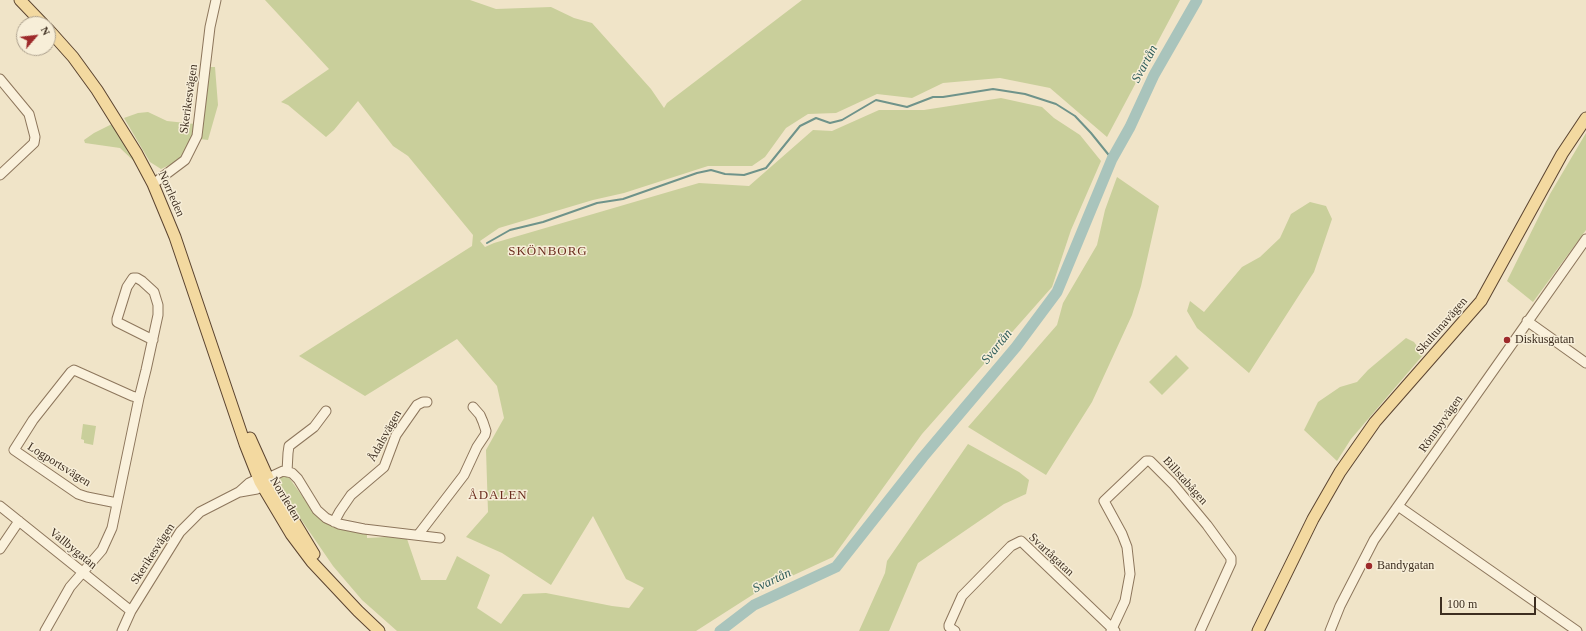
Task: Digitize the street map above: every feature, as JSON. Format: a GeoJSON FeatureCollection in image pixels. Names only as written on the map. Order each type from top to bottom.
{"type":"FeatureCollection","features":[{"type":"Feature","properties":{"kind":"main road"},"geometry":{"type":"LineString","coordinates":[[20,0],[36,16]]}},
{"type":"Feature","properties":{"kind":"main road","name":"Norrleden"},"geometry":{"type":"LineString","coordinates":[[56,38],[73,57],[97,90],[137,154],[153,184],[180,251],[228,392],[265,480],[332,584],[379,631]]}},
{"type":"Feature","properties":{"kind":"main road","name":"Skultunavägen"},"geometry":{"type":"LineString","coordinates":[[1258,631],[1303,540],[1340,472],[1376,422],[1481,301],[1562,154],[1586,118]]}},
{"type":"Feature","properties":{"kind":"main road","name":"Skultunavägen"},"geometry":{"type":"LineString","coordinates":[[1266,631],[1303,540]]}},
{"type":"Feature","properties":{"kind":"street","name":"Skerikesvägen"},"geometry":{"type":"LineString","coordinates":[[153,184],[185,160],[197,136],[210,27],[216,0]]}},
{"type":"Feature","properties":{"kind":"street"},"geometry":{"type":"LineString","coordinates":[[0,79],[29,114],[35,137],[34,143],[0,175]]}},
{"type":"Feature","properties":{"kind":"street","name":"Rönnbyvägen"},"geometry":{"type":"LineString","coordinates":[[1330,631],[1340,606],[1367,551],[1586,239]]}},
{"type":"Feature","properties":{"kind":"street"},"geometry":{"type":"LineString","coordinates":[[45,631],[62,599],[105,544],[112,528],[138,398],[152,340],[158,315],[157,298],[149,287],[137,278],[133,278],[130,281],[117,319],[119,324],[152,340]]}},
{"type":"Feature","properties":{"kind":"street"},"geometry":{"type":"LineString","coordinates":[[1527,321],[1586,363]]}},
{"type":"Feature","properties":{"kind":"street","name":"Logportsvägen"},"geometry":{"type":"LineString","coordinates":[[117,503],[78,494],[14,450],[33,420],[74,370],[138,398]]}},
{"type":"Feature","properties":{"kind":"street","name":"Ådalsvägen"},"geometry":{"type":"LineString","coordinates":[[334,522],[351,495],[384,467],[396,435],[417,405],[427,402]]}},
{"type":"Feature","properties":{"kind":"street"},"geometry":{"type":"LineString","coordinates":[[418,535],[464,475],[486,431],[480,414],[473,407]]}},
{"type":"Feature","properties":{"kind":"street"},"geometry":{"type":"LineString","coordinates":[[326,411],[314,427],[289,446],[288,453],[288,472],[292,473],[298,479],[317,510],[326,518],[334,522],[352,527],[440,538]]}},
{"type":"Feature","properties":{"kind":"street","name":"Billstabågen"},"geometry":{"type":"LineString","coordinates":[[1113,631],[1126,601],[1130,574],[1129,559],[1122,534],[1104,501],[1146,461],[1150,461],[1173,484],[1207,525],[1231,558],[1231,563],[1200,631]]}},
{"type":"Feature","properties":{"kind":"street","name":"Skerikesvägen"},"geometry":{"type":"LineString","coordinates":[[123,630],[131,611],[180,532],[200,512],[239,492],[249,483],[265,480],[283,471],[288,472]]}},
{"type":"Feature","properties":{"kind":"street","name":"Vallbygatan"},"geometry":{"type":"LineString","coordinates":[[0,506],[131,611]]}},
{"type":"Feature","properties":{"kind":"street"},"geometry":{"type":"LineString","coordinates":[[1398,506],[1577,631]]}},
{"type":"Feature","properties":{"kind":"street"},"geometry":{"type":"LineString","coordinates":[[0,549],[19,521]]}},
{"type":"Feature","properties":{"kind":"street","name":"Svartågatan"},"geometry":{"type":"LineString","coordinates":[[952,629],[953,613],[962,596],[1011,546],[1021,541],[1113,631]]}},
{"type":"Feature","properties":{"kind":"green space"},"geometry":{"type":"Polygon","coordinates":[[[265,0],[470,0],[496,9],[551,7],[574,18],[592,23],[651,89],[664,108],[667,103],[802,0],[1180,0],[1107,137],[1050,88],[1000,78],[943,83],[912,98],[877,94],[836,113],[808,114],[786,128],[765,157],[752,166],[708,166],[624,193],[593,200],[499,228],[480,241],[485,247],[494,243],[699,183],[749,186],[813,130],[832,131],[879,110],[924,110],[1001,98],[1042,107],[1054,118],[1080,135],[1101,161],[1071,230],[1052,287],[922,434],[833,557],[757,592],[696,631],[397,631],[362,600],[333,566],[298,515],[276,478],[287,475],[316,515],[348,531],[367,533],[367,538],[406,536],[421,580],[446,580],[457,556],[490,575],[477,608],[501,624],[523,594],[546,593],[629,608],[644,588],[626,579],[593,516],[551,585],[502,553],[466,537],[488,512],[486,450],[504,418],[497,386],[457,339],[365,396],[299,356],[472,246],[473,235],[408,156],[393,146],[358,101],[334,130],[326,137],[288,105],[281,102],[329,69],[265,0]]]}},
{"type":"Feature","properties":{"kind":"green space"},"geometry":{"type":"Polygon","coordinates":[[[210,67],[215,67],[218,105],[208,140],[200,139],[210,67]]]}},
{"type":"Feature","properties":{"kind":"green space"},"geometry":{"type":"Polygon","coordinates":[[[148,112],[167,121],[195,124],[191,142],[180,160],[161,169],[150,162],[124,118],[138,113],[148,112]]]}},
{"type":"Feature","properties":{"kind":"green space"},"geometry":{"type":"Polygon","coordinates":[[[114,123],[138,165],[120,148],[85,143],[84,140],[94,133],[114,123]]]}},
{"type":"Feature","properties":{"kind":"green space"},"geometry":{"type":"Polygon","coordinates":[[[1586,133],[1586,230],[1533,302],[1507,281],[1550,194],[1586,133]]]}},
{"type":"Feature","properties":{"kind":"green space"},"geometry":{"type":"Polygon","coordinates":[[[1117,177],[1159,206],[1141,286],[1132,315],[1092,402],[1046,475],[968,427],[1057,325],[1063,303],[1097,245],[1105,210],[1117,177]]]}},
{"type":"Feature","properties":{"kind":"green space"},"geometry":{"type":"Polygon","coordinates":[[[1310,202],[1326,206],[1332,219],[1314,272],[1249,373],[1197,328],[1187,311],[1190,301],[1204,312],[1242,267],[1260,257],[1280,238],[1291,214],[1310,202]]]}},
{"type":"Feature","properties":{"kind":"green space"},"geometry":{"type":"Polygon","coordinates":[[[1406,338],[1414,342],[1423,355],[1351,439],[1337,461],[1304,430],[1318,402],[1340,387],[1357,382],[1368,370],[1406,338]]]}},
{"type":"Feature","properties":{"kind":"green space"},"geometry":{"type":"Polygon","coordinates":[[[1176,355],[1189,368],[1162,395],[1149,382],[1176,355]]]}},
{"type":"Feature","properties":{"kind":"green space"},"geometry":{"type":"Polygon","coordinates":[[[83,424],[96,426],[93,445],[84,443],[84,440],[81,439],[83,424]]]}},
{"type":"Feature","properties":{"kind":"green space"},"geometry":{"type":"Polygon","coordinates":[[[968,444],[1019,472],[1029,480],[1026,494],[1004,504],[918,563],[889,631],[859,631],[885,573],[887,561],[968,444]]]}},
{"type":"Feature","properties":{"kind":"waterway","name":"Svartån"},"geometry":{"type":"LineString","coordinates":[[720,631],[754,605],[836,567],[923,457],[1016,347],[1057,292],[1112,159],[1130,127],[1154,75],[1197,0]]}},
{"type":"Feature","properties":{"kind":"waterway"},"geometry":{"type":"LineString","coordinates":[[487,243],[510,230],[543,222],[597,203],[623,199],[697,173],[711,170],[725,174],[744,175],[766,168],[800,126],[816,118],[830,123],[842,120],[876,100],[907,107],[933,97],[943,97],[993,89],[1025,94],[1056,104],[1075,116],[1112,159]]}},
{"type":"Feature","properties":{"kind":"place","name":"Diskusgatan"},"geometry":{"type":"Point","coordinates":[1507,340]}},
{"type":"Feature","properties":{"kind":"place","name":"Bandygatan"},"geometry":{"type":"Point","coordinates":[1369,566]}},
{"type":"Feature","properties":{"kind":"district","name":"SKÖNBORG"},"geometry":{"type":"Point","coordinates":[548,252]}},
{"type":"Feature","properties":{"kind":"district","name":"ÅDALEN"},"geometry":{"type":"Point","coordinates":[498,496]}}]}
